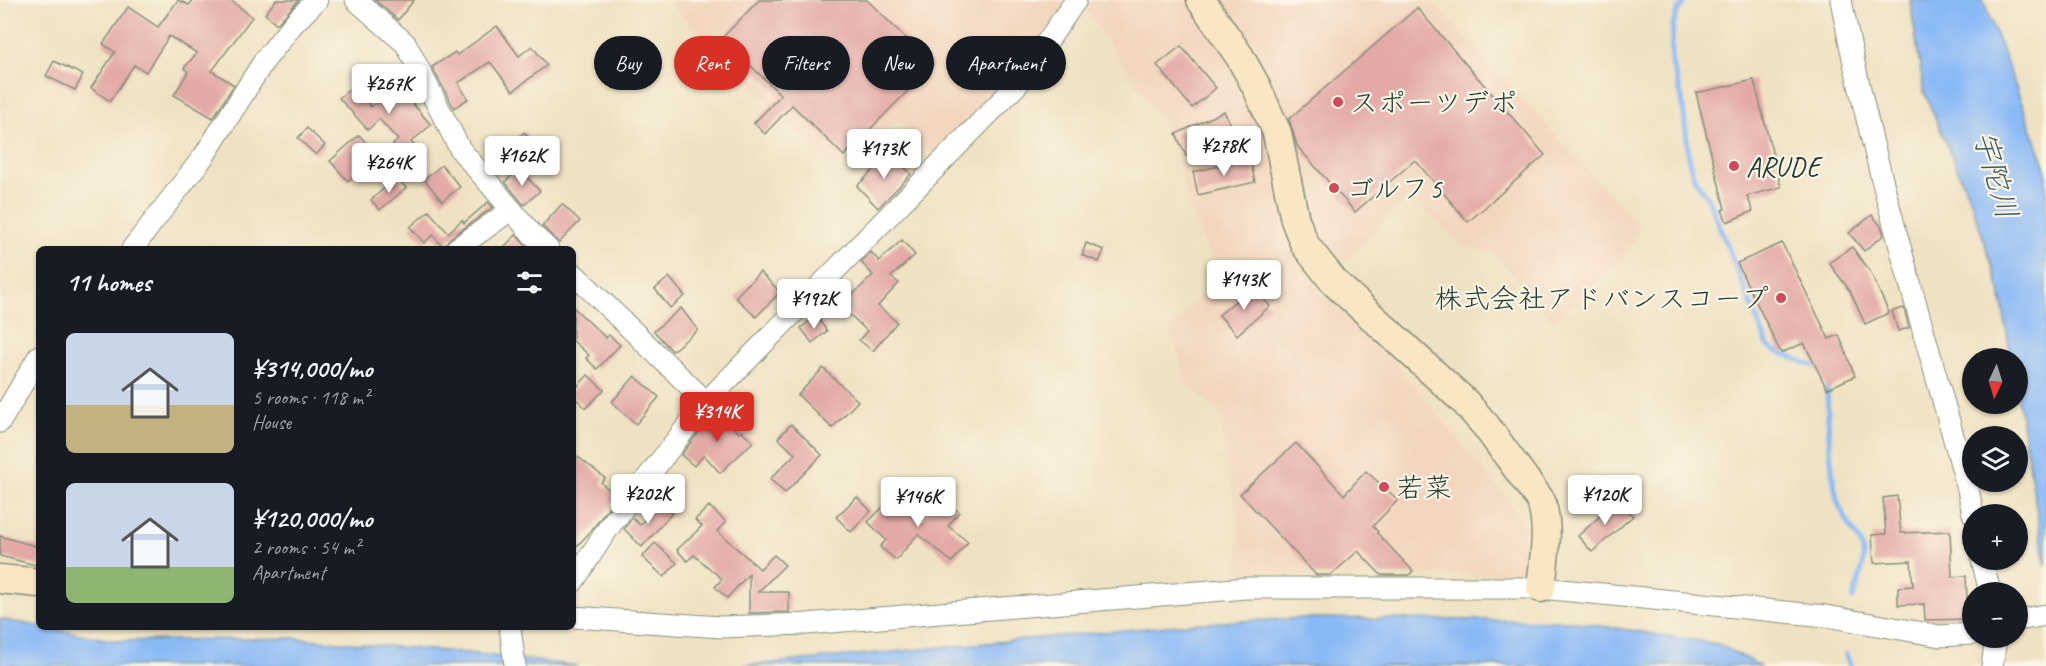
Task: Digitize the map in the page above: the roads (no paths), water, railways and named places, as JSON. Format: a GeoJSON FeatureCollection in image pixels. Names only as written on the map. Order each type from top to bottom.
{"type":"FeatureCollection","features":[{"type":"Feature","properties":{"kind":"street"},"geometry":{"type":"LineString","coordinates":[[134,246],[204,156],[264,61],[294,23],[317,0]]}},
{"type":"Feature","properties":{"kind":"street"},"geometry":{"type":"LineString","coordinates":[[356,0],[406,44],[460,149],[511,210],[545,246]]}},
{"type":"Feature","properties":{"kind":"street"},"geometry":{"type":"LineString","coordinates":[[576,577],[609,527],[706,402],[1018,84],[1076,0]]}},
{"type":"Feature","properties":{"kind":"street"},"geometry":{"type":"LineString","coordinates":[[1202,0],[1240,57],[1257,88],[1277,134],[1295,220],[1305,245],[1335,283],[1464,401],[1486,426],[1541,501],[1546,532],[1541,588]]}},
{"type":"Feature","properties":{"kind":"street"},"geometry":{"type":"LineString","coordinates":[[1841,0],[1850,49],[1896,232],[1971,504]]}},
{"type":"Feature","properties":{"kind":"street"},"geometry":{"type":"LineString","coordinates":[[460,246],[511,210]]}},
{"type":"Feature","properties":{"kind":"street"},"geometry":{"type":"LineString","coordinates":[[576,276],[706,402]]}},
{"type":"Feature","properties":{"kind":"street"},"geometry":{"type":"LineString","coordinates":[[0,422],[36,361]]}},
{"type":"Feature","properties":{"kind":"street"},"geometry":{"type":"LineString","coordinates":[[0,579],[36,583]]}},
{"type":"Feature","properties":{"kind":"street"},"geometry":{"type":"LineString","coordinates":[[576,617],[721,627],[796,625],[1247,588],[1541,588],[1826,616],[1940,636],[1962,635]]}},
{"type":"Feature","properties":{"kind":"street"},"geometry":{"type":"LineString","coordinates":[[2028,618],[2046,615]]}},
{"type":"Feature","properties":{"kind":"street"},"geometry":{"type":"LineString","coordinates":[[510,630],[514,666]]}},
{"type":"Feature","properties":{"kind":"street"},"geometry":{"type":"LineString","coordinates":[[1993,663],[1995,648]]}},
{"type":"Feature","properties":{"kind":"water","name":"宇陀川"},"geometry":{"type":"Polygon","coordinates":[[[1910,0],[1983,0],[2046,173],[2046,567],[2028,459],[2028,426],[2022,426],[2020,414],[2028,414],[2028,348],[2009,348],[2000,290],[1971,201],[1924,92],[1910,0]]]}},
{"type":"Feature","properties":{"kind":"water"},"geometry":{"type":"Polygon","coordinates":[[[1307,618],[1570,621],[1718,644],[1761,666],[739,666],[1200,623],[1307,618]]]}},
{"type":"Feature","properties":{"kind":"water"},"geometry":{"type":"Polygon","coordinates":[[[0,619],[36,626],[36,630],[58,630],[116,641],[293,638],[478,654],[578,666],[0,666],[0,619]]]}},
{"type":"Feature","properties":{"kind":"waterway"},"geometry":{"type":"LineString","coordinates":[[1686,0],[1677,12],[1673,25],[1671,60],[1682,98],[1690,165],[1694,178],[1708,198],[1768,346],[1819,368]]}},
{"type":"Feature","properties":{"kind":"waterway"},"geometry":{"type":"LineString","coordinates":[[1827,383],[1828,427],[1834,485],[1839,506],[1859,541],[1863,553],[1862,570],[1853,598]]}},
{"type":"Feature","properties":{"kind":"waterway"},"geometry":{"type":"LineString","coordinates":[[1846,654],[1850,666]]}},
{"type":"Feature","properties":{"kind":"place","name":"スポーツデポ"},"geometry":{"type":"Point","coordinates":[1338,102]}},
{"type":"Feature","properties":{"kind":"place","name":"ARUDE"},"geometry":{"type":"Point","coordinates":[1734,166]}},
{"type":"Feature","properties":{"kind":"place","name":"ゴルフ5"},"geometry":{"type":"Point","coordinates":[1334,188]}},
{"type":"Feature","properties":{"kind":"place","name":"株式会社アドバンスコープ"},"geometry":{"type":"Point","coordinates":[1781,298]}},
{"type":"Feature","properties":{"kind":"place","name":"若菜"},"geometry":{"type":"Point","coordinates":[1384,487]}}]}
